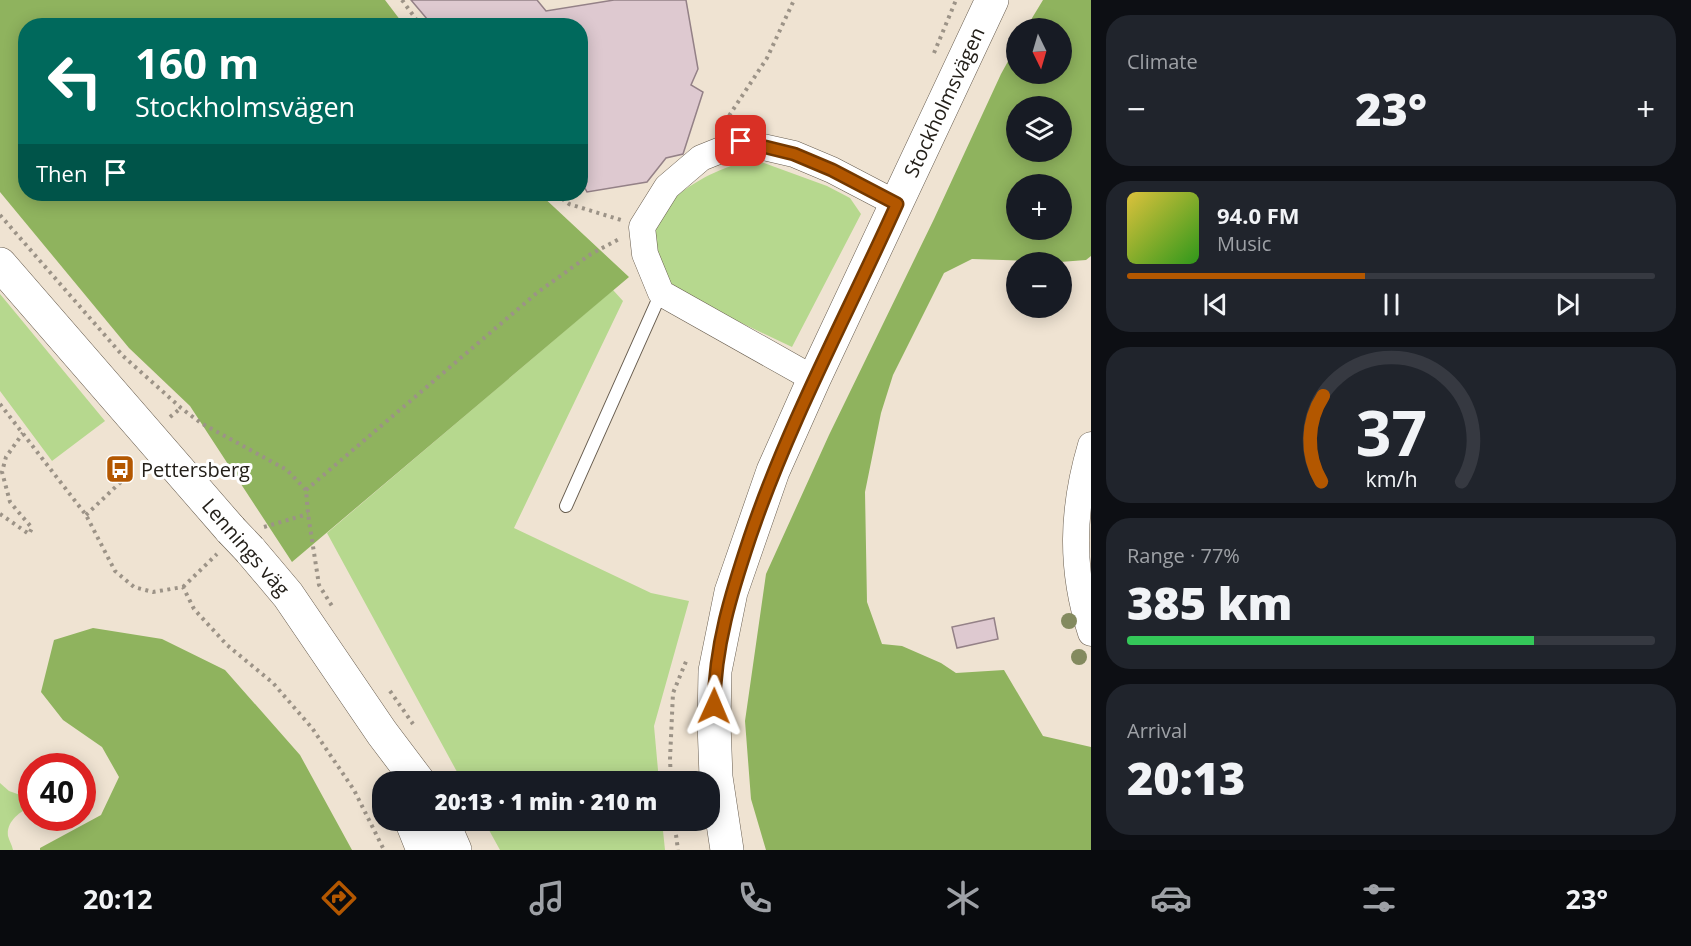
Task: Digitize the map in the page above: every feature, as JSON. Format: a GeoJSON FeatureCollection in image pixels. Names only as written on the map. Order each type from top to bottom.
{"type":"FeatureCollection","features":[{"type":"Feature","properties":{"kind":"street","name":"Stockholmsvägen"},"geometry":{"type":"LineString","coordinates":[[727,850],[715,766],[715,671],[731,592],[770,482],[814,379],[992,0]]}},
{"type":"Feature","properties":{"kind":"street"},"geometry":{"type":"LineString","coordinates":[[814,379],[661,293],[645,254],[642,227],[667,187],[701,158],[741,141],[794,154],[832,170],[897,204]]}},
{"type":"Feature","properties":{"kind":"street","name":"Lennings väg"},"geometry":{"type":"LineString","coordinates":[[0,264],[288,595],[382,734],[411,771]]}},
{"type":"Feature","properties":{"kind":"street"},"geometry":{"type":"LineString","coordinates":[[1091,444],[1083,473],[1075,556],[1082,605],[1091,633]]}},
{"type":"Feature","properties":{"kind":"street","name":"Lennings väg"},"geometry":{"type":"LineString","coordinates":[[382,734],[393,771]]}},
{"type":"Feature","properties":{"kind":"street"},"geometry":{"type":"LineString","coordinates":[[415,831],[423,850]]}},
{"type":"Feature","properties":{"kind":"street"},"geometry":{"type":"LineString","coordinates":[[447,831],[456,850]]}},
{"type":"Feature","properties":{"kind":"lane"},"geometry":{"type":"LineString","coordinates":[[566,506],[661,293]]}},
{"type":"Feature","properties":{"kind":"path"},"geometry":{"type":"LineString","coordinates":[[402,0],[415,18]]}},
{"type":"Feature","properties":{"kind":"path"},"geometry":{"type":"LineString","coordinates":[[701,158],[767,58],[794,0]]}},
{"type":"Feature","properties":{"kind":"path"},"geometry":{"type":"LineString","coordinates":[[565,201],[642,227]]}},
{"type":"Feature","properties":{"kind":"path"},"geometry":{"type":"LineString","coordinates":[[0,215],[123,356],[180,408],[201,423],[287,470],[306,490],[320,585],[335,611]]}},
{"type":"Feature","properties":{"kind":"path"},"geometry":{"type":"LineString","coordinates":[[306,490],[538,292],[591,254],[642,227]]}},
{"type":"Feature","properties":{"kind":"path"},"geometry":{"type":"LineString","coordinates":[[0,405],[86,515],[115,571],[134,587],[153,592],[183,587],[194,609],[227,645],[273,683],[312,728],[348,781],[384,850]]}},
{"type":"Feature","properties":{"kind":"path"},"geometry":{"type":"LineString","coordinates":[[167,420],[180,408]]}},
{"type":"Feature","properties":{"kind":"path"},"geometry":{"type":"LineString","coordinates":[[0,514],[29,534],[32,528],[10,502],[2,472],[6,457],[23,433]]}},
{"type":"Feature","properties":{"kind":"path"},"geometry":{"type":"LineString","coordinates":[[86,515],[126,477]]}},
{"type":"Feature","properties":{"kind":"path"},"geometry":{"type":"LineString","coordinates":[[388,689],[413,725]]}},
{"type":"Feature","properties":{"kind":"path"},"geometry":{"type":"LineString","coordinates":[[675,831],[678,850]]}},
{"type":"Feature","properties":{"kind":"green space"},"geometry":{"type":"Polygon","coordinates":[[[0,0],[385,0],[399,18],[18,18],[18,201],[548,201],[629,277],[292,562],[190,406],[129,348],[0,192],[0,0]]]}},
{"type":"Feature","properties":{"kind":"green space"},"geometry":{"type":"Polygon","coordinates":[[[1043,0],[1091,0],[1091,256],[1086,260],[1072,261],[1072,252],[1006,252],[1006,260],[972,259],[944,273],[893,375],[881,413],[865,492],[867,602],[882,644],[902,646],[941,663],[956,673],[1004,670],[1043,736],[1091,747],[1091,850],[766,850],[751,799],[745,721],[766,574],[829,435],[934,219],[1006,65],[1006,84],[1072,84],[1072,18],[1032,18],[1043,0]]]}},
{"type":"Feature","properties":{"kind":"green space"},"geometry":{"type":"Polygon","coordinates":[[[756,160],[827,186],[850,198],[861,214],[792,347],[651,280],[652,229],[660,213],[683,191],[713,173],[743,162],[756,160]]]}},
{"type":"Feature","properties":{"kind":"green space"},"geometry":{"type":"Polygon","coordinates":[[[613,290],[623,301],[514,528],[651,593],[689,601],[654,726],[658,771],[457,771],[327,533],[613,290]]]}},
{"type":"Feature","properties":{"kind":"green space"},"geometry":{"type":"Polygon","coordinates":[[[0,294],[105,421],[52,461],[0,391],[0,294]]]}},
{"type":"Feature","properties":{"kind":"green space"},"geometry":{"type":"Polygon","coordinates":[[[93,628],[162,639],[225,670],[300,755],[352,850],[40,850],[71,831],[96,831],[96,818],[101,815],[119,777],[102,747],[63,720],[41,692],[54,640],[93,628]]]}},
{"type":"Feature","properties":{"kind":"green space"},"geometry":{"type":"Polygon","coordinates":[[[0,783],[9,791],[18,794],[18,814],[11,822],[8,831],[13,850],[0,850],[0,783]]]}},
{"type":"Feature","properties":{"kind":"green space"},"geometry":{"type":"Polygon","coordinates":[[[490,831],[663,831],[665,850],[500,850],[490,831]]]}},
{"type":"Feature","properties":{"kind":"building"},"geometry":{"type":"Polygon","coordinates":[[[411,0],[537,0],[546,11],[614,0],[686,0],[698,69],[691,85],[703,92],[683,154],[666,158],[647,182],[588,192],[588,18],[426,18],[411,0]]]}},
{"type":"Feature","properties":{"kind":"building"},"geometry":{"type":"Polygon","coordinates":[[[994,618],[998,639],[957,648],[952,627],[994,618]]]}},
{"type":"Feature","properties":{"kind":"place","name":"Pettersberg"},"geometry":{"type":"Point","coordinates":[120,469]}},
{"type":"Feature","properties":{"kind":"route"},"geometry":{"type":"LineString","coordinates":[[714,706],[715,671],[719,644],[731,592],[773,471],[897,204],[832,170],[794,154],[741,141]]}}]}
